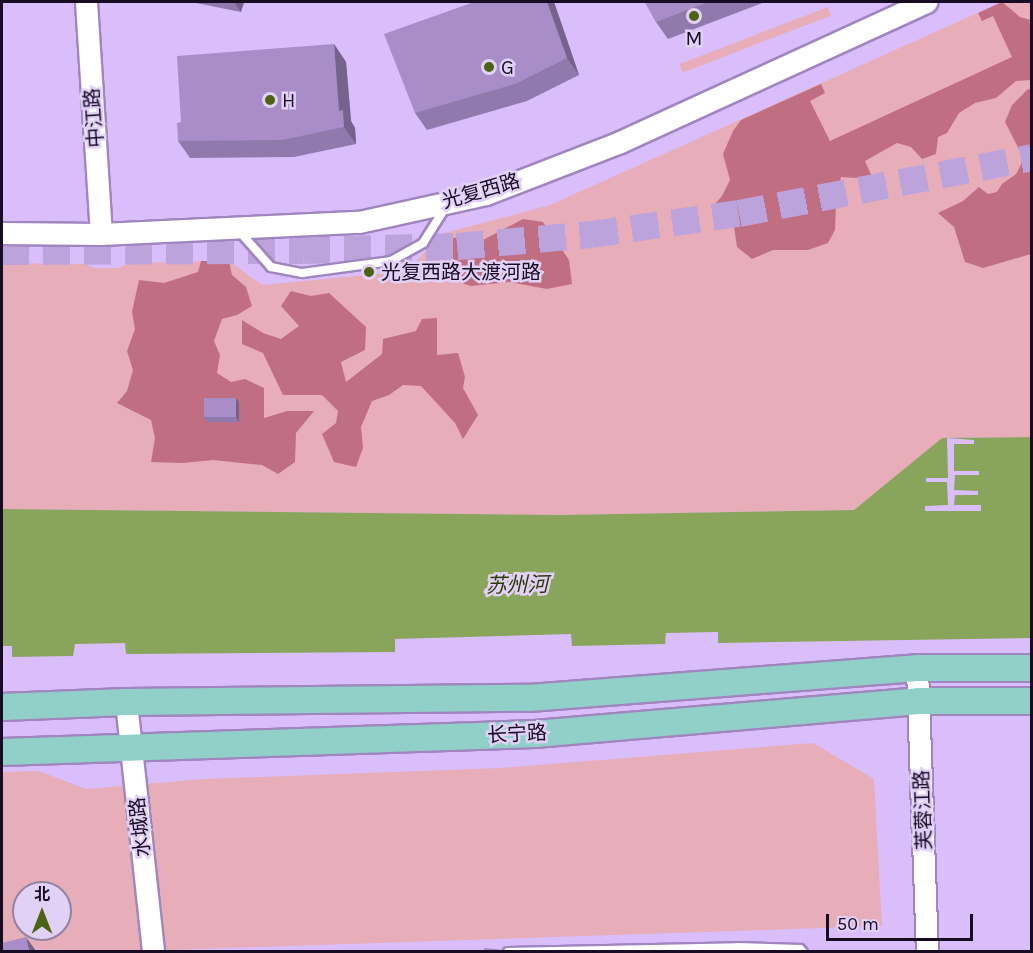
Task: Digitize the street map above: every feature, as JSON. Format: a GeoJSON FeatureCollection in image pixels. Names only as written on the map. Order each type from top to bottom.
{"type":"FeatureCollection","features":[{"type":"Feature","properties":{"kind":"main road","name":"长宁路"},"geometry":{"type":"LineString","coordinates":[[2,707],[126,702],[529,698],[917,668],[1032,668]]}},
{"type":"Feature","properties":{"kind":"main road","name":"长宁路"},"geometry":{"type":"LineString","coordinates":[[2,752],[535,734],[919,701],[1032,701]]}},
{"type":"Feature","properties":{"kind":"street","name":"中江路"},"geometry":{"type":"LineString","coordinates":[[86,2],[101,234]]}},
{"type":"Feature","properties":{"kind":"street","name":"光复西路"},"geometry":{"type":"LineString","coordinates":[[2,233],[101,234],[358,222],[486,194],[621,142],[926,2]]}},
{"type":"Feature","properties":{"kind":"street","name":"芙蓉江路"},"geometry":{"type":"LineString","coordinates":[[917,668],[927,951]]}},
{"type":"Feature","properties":{"kind":"street","name":"水城路"},"geometry":{"type":"LineString","coordinates":[[126,702],[153,951]]}},
{"type":"Feature","properties":{"kind":"lane"},"geometry":{"type":"LineString","coordinates":[[237,229],[271,267],[302,273],[391,261],[423,243],[449,202]]}},
{"type":"Feature","properties":{"kind":"lane"},"geometry":{"type":"LineString","coordinates":[[507,951],[738,947],[800,949],[802,951]]}},
{"type":"Feature","properties":{"kind":"shaded area"},"geometry":{"type":"Polygon","coordinates":[[[1002,2],[1031,2],[1031,437],[942,438],[854,510],[560,515],[2,509],[2,263],[86,264],[93,268],[118,268],[131,263],[229,261],[262,285],[408,271],[441,234],[550,205],[1002,2]]]}},
{"type":"Feature","properties":{"kind":"shaded area"},"geometry":{"type":"Polygon","coordinates":[[[1002,2],[1020,17],[1031,20],[1031,80],[1016,81],[996,98],[975,103],[959,113],[947,133],[938,137],[936,154],[922,159],[911,147],[897,143],[865,161],[873,179],[841,177],[836,201],[835,230],[828,243],[808,250],[773,250],[752,259],[737,247],[734,227],[715,221],[715,204],[730,180],[723,154],[733,131],[741,120],[821,84],[825,93],[810,101],[830,141],[1012,57],[993,16],[982,21],[978,13],[1002,2]]]}},
{"type":"Feature","properties":{"kind":"shaded area"},"geometry":{"type":"Polygon","coordinates":[[[828,7],[831,15],[683,72],[680,64],[828,7]]]}},
{"type":"Feature","properties":{"kind":"shaded area"},"geometry":{"type":"Polygon","coordinates":[[[1028,89],[1032,90],[1031,254],[983,268],[965,262],[954,227],[938,213],[963,201],[979,187],[988,194],[997,192],[1002,184],[1016,174],[1024,159],[1005,122],[1012,105],[1028,89]]]}},
{"type":"Feature","properties":{"kind":"shaded area"},"geometry":{"type":"Polygon","coordinates":[[[523,219],[543,222],[569,260],[572,284],[547,289],[509,282],[471,286],[451,280],[441,256],[450,239],[462,236],[483,240],[523,219]]]}},
{"type":"Feature","properties":{"kind":"shaded area"},"geometry":{"type":"Polygon","coordinates":[[[201,261],[229,261],[232,275],[246,287],[252,306],[237,315],[222,319],[214,341],[220,355],[217,373],[231,382],[245,379],[264,388],[264,418],[287,411],[314,411],[296,433],[295,462],[278,474],[262,465],[213,460],[183,463],[151,462],[155,438],[151,420],[117,403],[127,391],[133,370],[127,351],[135,329],[132,312],[139,280],[164,283],[198,272],[201,261]]]}},
{"type":"Feature","properties":{"kind":"shaded area"},"geometry":{"type":"Polygon","coordinates":[[[291,291],[311,296],[329,293],[366,327],[365,350],[341,362],[346,382],[382,354],[383,339],[416,331],[422,319],[437,318],[437,355],[458,353],[465,377],[463,388],[478,415],[463,439],[455,423],[421,386],[403,385],[389,395],[372,401],[361,427],[363,448],[356,467],[334,462],[322,434],[336,423],[338,411],[322,395],[283,395],[263,353],[242,344],[242,320],[263,333],[281,339],[299,326],[281,306],[291,291]]]}},
{"type":"Feature","properties":{"kind":"shaded area"},"geometry":{"type":"Polygon","coordinates":[[[813,743],[874,779],[882,926],[141,951],[2,949],[2,772],[39,771],[86,789],[204,779],[501,768],[813,743]]]}},
{"type":"Feature","properties":{"kind":"water","name":"苏州河"},"geometry":{"type":"Polygon","coordinates":[[[1031,437],[1031,638],[718,643],[718,632],[666,633],[665,644],[572,646],[571,634],[395,639],[395,652],[126,654],[125,643],[75,644],[73,656],[12,657],[12,646],[2,646],[2,509],[560,515],[854,510],[942,438],[1031,437]]]}},
{"type":"Feature","properties":{"kind":"pier"},"geometry":{"type":"Polygon","coordinates":[[[947,438],[974,440],[974,444],[954,444],[954,471],[979,471],[979,475],[955,475],[954,490],[978,491],[978,495],[955,495],[954,505],[981,505],[981,511],[925,511],[925,506],[948,505],[947,482],[926,482],[926,478],[948,478],[947,438]]]}},
{"type":"Feature","properties":{"kind":"building","name":"G"},"geometry":{"type":"Polygon","coordinates":[[[474,2],[547,2],[567,58],[515,84],[415,113],[384,34],[474,2]]]}},
{"type":"Feature","properties":{"kind":"building"},"geometry":{"type":"Polygon","coordinates":[[[645,2],[709,2],[656,22],[645,2]]]}},
{"type":"Feature","properties":{"kind":"building","name":"H"},"geometry":{"type":"Polygon","coordinates":[[[334,44],[339,111],[343,110],[344,127],[282,140],[178,141],[177,123],[181,122],[177,56],[334,44]]]}},
{"type":"Feature","properties":{"kind":"building"},"geometry":{"type":"Polygon","coordinates":[[[204,398],[236,398],[236,417],[204,417],[204,398]]]}},
{"type":"Feature","properties":{"kind":"building"},"geometry":{"type":"Polygon","coordinates":[[[27,941],[29,951],[2,951],[2,943],[27,941]]]}},
{"type":"Feature","properties":{"kind":"building"},"geometry":{"type":"Polygon","coordinates":[[[484,948],[517,951],[484,951],[484,948]]]}},
{"type":"Feature","properties":{"kind":"building"},"geometry":{"type":"Polygon","coordinates":[[[692,950],[692,951],[635,951],[692,950]]]}},
{"type":"Feature","properties":{"kind":"tunnel"},"geometry":{"type":"LineString","coordinates":[[2,251],[303,250],[457,246],[591,234],[739,213],[1032,157]]}},
{"type":"Feature","properties":{"kind":"place","name":"M"},"geometry":{"type":"Point","coordinates":[694,16]}},
{"type":"Feature","properties":{"kind":"place","name":"G"},"geometry":{"type":"Point","coordinates":[489,67]}},
{"type":"Feature","properties":{"kind":"place","name":"H"},"geometry":{"type":"Point","coordinates":[270,100]}},
{"type":"Feature","properties":{"kind":"place","name":"光复西路大渡河路"},"geometry":{"type":"Point","coordinates":[369,272]}}]}
